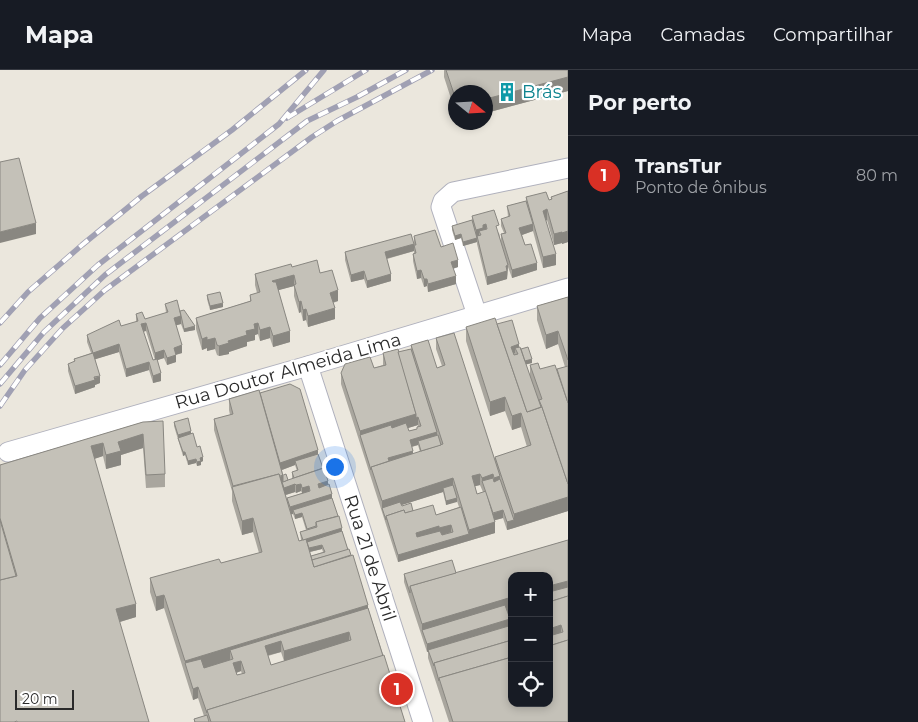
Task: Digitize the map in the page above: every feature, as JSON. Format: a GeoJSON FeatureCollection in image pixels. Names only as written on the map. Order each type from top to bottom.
{"type":"FeatureCollection","features":[{"type":"Feature","properties":{"kind":"street"},"geometry":{"type":"LineString","coordinates":[[477,315],[441,207],[443,200],[453,192],[568,168]]}},
{"type":"Feature","properties":{"kind":"street","name":"Rua Doutor Almeida Lima"},"geometry":{"type":"LineString","coordinates":[[8,452],[308,366],[568,288]]}},
{"type":"Feature","properties":{"kind":"street","name":"Rua 21 de Abril"},"geometry":{"type":"LineString","coordinates":[[308,366],[423,722]]}},
{"type":"Feature","properties":{"kind":"building"},"geometry":{"type":"Polygon","coordinates":[[[446,70],[568,70],[568,77],[493,97],[493,85],[451,85],[446,70]]]}},
{"type":"Feature","properties":{"kind":"building"},"geometry":{"type":"Polygon","coordinates":[[[19,158],[36,223],[0,232],[0,162],[19,158]]]}},
{"type":"Feature","properties":{"kind":"building"},"geometry":{"type":"Polygon","coordinates":[[[568,191],[568,231],[554,234],[547,209],[543,211],[556,254],[543,257],[526,197],[546,192],[549,200],[552,199],[551,197],[568,191]]]}},
{"type":"Feature","properties":{"kind":"building"},"geometry":{"type":"Polygon","coordinates":[[[526,201],[533,224],[519,228],[525,245],[531,244],[537,263],[512,270],[501,234],[506,233],[501,219],[510,216],[507,206],[526,201]]]}},
{"type":"Feature","properties":{"kind":"building"},"geometry":{"type":"Polygon","coordinates":[[[494,210],[499,225],[496,226],[508,265],[506,266],[507,271],[487,277],[477,236],[481,235],[479,231],[487,229],[486,224],[483,225],[483,228],[476,230],[472,216],[494,210]]]}},
{"type":"Feature","properties":{"kind":"building"},"geometry":{"type":"Polygon","coordinates":[[[472,220],[477,238],[463,242],[461,234],[455,236],[452,226],[472,220]]]}},
{"type":"Feature","properties":{"kind":"building"},"geometry":{"type":"Polygon","coordinates":[[[435,230],[441,247],[453,243],[458,260],[451,262],[456,276],[428,284],[421,270],[417,271],[413,254],[416,253],[414,236],[435,230]]]}},
{"type":"Feature","properties":{"kind":"building"},"geometry":{"type":"Polygon","coordinates":[[[411,234],[414,244],[385,252],[391,274],[367,281],[364,271],[351,275],[345,252],[411,234]]]}},
{"type":"Feature","properties":{"kind":"building"},"geometry":{"type":"Polygon","coordinates":[[[317,260],[320,273],[332,270],[338,290],[330,293],[335,308],[308,316],[306,309],[303,310],[301,301],[299,302],[294,285],[296,284],[294,275],[272,281],[276,282],[290,331],[273,336],[270,327],[260,330],[258,323],[254,324],[255,329],[246,331],[247,335],[219,346],[215,338],[207,340],[207,337],[202,339],[196,318],[251,301],[250,295],[260,292],[255,274],[291,264],[292,267],[317,260]]]}},
{"type":"Feature","properties":{"kind":"building"},"geometry":{"type":"Polygon","coordinates":[[[220,292],[223,303],[210,306],[207,295],[220,292]]]}},
{"type":"Feature","properties":{"kind":"building"},"geometry":{"type":"Polygon","coordinates":[[[568,297],[568,360],[558,331],[546,335],[537,306],[568,297]]]}},
{"type":"Feature","properties":{"kind":"building"},"geometry":{"type":"Polygon","coordinates":[[[177,300],[181,316],[174,318],[182,345],[174,348],[176,355],[167,358],[164,350],[155,353],[146,323],[141,324],[153,360],[157,359],[161,373],[153,376],[149,362],[126,369],[119,344],[93,353],[87,335],[119,320],[121,326],[138,321],[136,314],[142,312],[145,319],[168,312],[165,304],[177,300]]]}},
{"type":"Feature","properties":{"kind":"building"},"geometry":{"type":"Polygon","coordinates":[[[184,310],[195,326],[184,329],[180,311],[184,310]]]}},
{"type":"Feature","properties":{"kind":"building"},"geometry":{"type":"Polygon","coordinates":[[[495,318],[527,412],[542,407],[568,484],[568,497],[514,514],[495,457],[531,445],[521,413],[512,416],[505,397],[490,402],[466,327],[495,318]]]}},
{"type":"Feature","properties":{"kind":"building"},"geometry":{"type":"Polygon","coordinates":[[[512,320],[519,344],[511,347],[514,355],[518,354],[515,348],[520,347],[541,407],[527,412],[497,324],[512,320]]]}},
{"type":"Feature","properties":{"kind":"building"},"geometry":{"type":"Polygon","coordinates":[[[454,333],[500,476],[494,478],[493,474],[482,478],[480,474],[472,476],[477,494],[486,491],[495,522],[469,530],[453,478],[382,501],[371,467],[443,444],[411,345],[428,340],[437,368],[445,365],[436,338],[454,333]]]}},
{"type":"Feature","properties":{"kind":"building"},"geometry":{"type":"Polygon","coordinates":[[[528,347],[532,359],[525,361],[521,349],[528,347]]]}},
{"type":"Feature","properties":{"kind":"building"},"geometry":{"type":"Polygon","coordinates":[[[398,349],[416,414],[360,431],[341,373],[345,364],[370,357],[374,368],[386,365],[383,353],[398,349]]]}},
{"type":"Feature","properties":{"kind":"building"},"geometry":{"type":"Polygon","coordinates":[[[411,349],[437,432],[410,440],[413,451],[388,458],[389,461],[371,467],[371,470],[360,435],[391,425],[392,428],[406,423],[409,431],[421,426],[418,417],[416,418],[398,352],[411,349]]]}},
{"type":"Feature","properties":{"kind":"building"},"geometry":{"type":"Polygon","coordinates":[[[93,353],[100,376],[94,377],[95,380],[75,386],[68,364],[75,361],[74,359],[93,353]]]}},
{"type":"Feature","properties":{"kind":"building"},"geometry":{"type":"Polygon","coordinates":[[[538,363],[540,369],[555,365],[568,403],[568,484],[539,400],[542,399],[530,365],[538,363]]]}},
{"type":"Feature","properties":{"kind":"building"},"geometry":{"type":"Polygon","coordinates":[[[568,366],[568,403],[557,369],[568,366]]]}},
{"type":"Feature","properties":{"kind":"building"},"geometry":{"type":"Polygon","coordinates":[[[290,384],[300,389],[318,450],[280,463],[260,393],[290,384]]]}},
{"type":"Feature","properties":{"kind":"building"},"geometry":{"type":"Polygon","coordinates":[[[259,390],[283,476],[279,474],[233,486],[214,419],[233,414],[229,399],[259,390]]]}},
{"type":"Feature","properties":{"kind":"building"},"geometry":{"type":"Polygon","coordinates":[[[188,418],[191,431],[178,435],[174,422],[188,418]]]}},
{"type":"Feature","properties":{"kind":"building"},"geometry":{"type":"Polygon","coordinates":[[[163,421],[165,474],[146,475],[143,434],[118,442],[121,451],[106,455],[103,443],[91,446],[136,604],[116,609],[149,722],[0,722],[0,580],[17,576],[0,518],[0,465],[143,422],[163,421]]]}},
{"type":"Feature","properties":{"kind":"building"},"geometry":{"type":"Polygon","coordinates":[[[193,433],[197,447],[200,446],[203,457],[200,458],[201,461],[197,462],[196,459],[188,461],[178,438],[193,433]]]}},
{"type":"Feature","properties":{"kind":"building"},"geometry":{"type":"Polygon","coordinates":[[[438,435],[441,445],[421,451],[418,441],[438,435]]]}},
{"type":"Feature","properties":{"kind":"building"},"geometry":{"type":"Polygon","coordinates":[[[318,454],[323,468],[294,478],[292,472],[298,470],[295,461],[318,454]]]}},
{"type":"Feature","properties":{"kind":"building"},"geometry":{"type":"Polygon","coordinates":[[[324,468],[328,481],[318,484],[319,488],[329,484],[332,494],[290,507],[287,498],[310,491],[309,486],[302,488],[301,484],[295,484],[284,488],[282,482],[324,468]]]}},
{"type":"Feature","properties":{"kind":"building"},"geometry":{"type":"Polygon","coordinates":[[[279,474],[299,541],[306,539],[314,567],[353,555],[368,605],[185,661],[164,595],[156,597],[150,578],[219,559],[221,563],[262,552],[253,518],[242,521],[232,487],[279,474]]]}},
{"type":"Feature","properties":{"kind":"building"},"geometry":{"type":"Polygon","coordinates":[[[286,474],[288,480],[283,482],[283,476],[281,476],[286,474]]]}},
{"type":"Feature","properties":{"kind":"building"},"geometry":{"type":"Polygon","coordinates":[[[493,478],[494,482],[500,479],[514,520],[507,522],[503,510],[493,513],[482,481],[493,478]]]}},
{"type":"Feature","properties":{"kind":"building"},"geometry":{"type":"Polygon","coordinates":[[[453,485],[457,498],[446,501],[443,488],[453,485]]]}},
{"type":"Feature","properties":{"kind":"building"},"geometry":{"type":"Polygon","coordinates":[[[332,498],[338,516],[316,522],[316,526],[307,529],[302,513],[295,515],[293,510],[332,498]]]}},
{"type":"Feature","properties":{"kind":"building"},"geometry":{"type":"Polygon","coordinates":[[[400,502],[402,506],[411,503],[413,511],[405,513],[404,510],[386,516],[386,520],[382,508],[400,502]]]}},
{"type":"Feature","properties":{"kind":"building"},"geometry":{"type":"Polygon","coordinates":[[[433,505],[436,515],[461,507],[469,534],[398,555],[386,516],[404,510],[405,513],[433,505]],[[451,525],[439,528],[439,526],[416,533],[417,537],[440,531],[442,535],[453,532],[451,525]]]}},
{"type":"Feature","properties":{"kind":"building"},"geometry":{"type":"Polygon","coordinates":[[[339,516],[342,528],[303,540],[300,532],[317,527],[316,522],[339,516]]]}},
{"type":"Feature","properties":{"kind":"building"},"geometry":{"type":"Polygon","coordinates":[[[0,520],[16,576],[0,580],[0,520]]]}},
{"type":"Feature","properties":{"kind":"building"},"geometry":{"type":"Polygon","coordinates":[[[342,531],[348,550],[312,560],[311,556],[325,552],[322,545],[309,548],[307,542],[342,531]]]}},
{"type":"Feature","properties":{"kind":"building"},"geometry":{"type":"Polygon","coordinates":[[[568,540],[568,581],[553,585],[553,572],[508,572],[508,598],[422,624],[410,586],[568,540]]]}},
{"type":"Feature","properties":{"kind":"building"},"geometry":{"type":"Polygon","coordinates":[[[349,549],[351,555],[314,567],[312,560],[349,549]]]}},
{"type":"Feature","properties":{"kind":"building"},"geometry":{"type":"Polygon","coordinates":[[[452,560],[456,573],[410,586],[410,593],[404,574],[452,560]]]}},
{"type":"Feature","properties":{"kind":"building"},"geometry":{"type":"Polygon","coordinates":[[[568,587],[568,596],[553,601],[553,591],[568,587]]]}},
{"type":"Feature","properties":{"kind":"building"},"geometry":{"type":"Polygon","coordinates":[[[568,596],[568,640],[553,645],[553,635],[563,632],[561,625],[553,628],[553,601],[568,596]]]}},
{"type":"Feature","properties":{"kind":"building"},"geometry":{"type":"Polygon","coordinates":[[[505,605],[508,613],[508,620],[427,644],[422,630],[505,605]]]}},
{"type":"Feature","properties":{"kind":"building"},"geometry":{"type":"Polygon","coordinates":[[[368,608],[383,656],[207,710],[207,713],[198,687],[193,689],[185,663],[201,659],[204,668],[233,659],[230,650],[368,608]],[[349,632],[284,651],[281,641],[265,646],[271,665],[351,640],[349,632]],[[241,661],[233,663],[237,675],[245,673],[241,661]]]}},
{"type":"Feature","properties":{"kind":"building"},"geometry":{"type":"Polygon","coordinates":[[[508,626],[508,641],[434,663],[434,666],[428,650],[508,626]]]}},
{"type":"Feature","properties":{"kind":"building"},"geometry":{"type":"Polygon","coordinates":[[[568,640],[568,722],[453,722],[439,678],[508,658],[508,707],[553,707],[553,645],[568,640]]]}},
{"type":"Feature","properties":{"kind":"building"},"geometry":{"type":"Polygon","coordinates":[[[508,641],[508,658],[439,678],[439,681],[434,663],[508,641]]]}},
{"type":"Feature","properties":{"kind":"building"},"geometry":{"type":"Polygon","coordinates":[[[384,655],[405,722],[211,722],[207,710],[384,655]]]}},
{"type":"Feature","properties":{"kind":"building"},"geometry":{"type":"Polygon","coordinates":[[[207,715],[209,722],[195,722],[194,719],[207,715]]]}},
{"type":"Feature","properties":{"kind":"railway"},"geometry":{"type":"LineString","coordinates":[[0,323],[28,292],[82,245],[142,196],[232,130],[306,70]]}},
{"type":"Feature","properties":{"kind":"railway"},"geometry":{"type":"LineString","coordinates":[[0,365],[40,318],[98,265],[279,124],[324,70]]}},
{"type":"Feature","properties":{"kind":"railway"},"geometry":{"type":"LineString","coordinates":[[287,118],[366,70]]}},
{"type":"Feature","properties":{"kind":"railway"},"geometry":{"type":"LineString","coordinates":[[0,384],[44,332],[105,275],[307,121],[357,97],[406,70]]}},
{"type":"Feature","properties":{"kind":"railway"},"geometry":{"type":"LineString","coordinates":[[0,406],[25,370],[63,328],[105,290],[312,137],[337,121],[432,70]]}},
{"type":"Feature","properties":{"kind":"place","name":"Brás"},"geometry":{"type":"Point","coordinates":[507,92]}},
{"type":"Feature","properties":{"kind":"place","name":"TransTur"},"geometry":{"type":"Point","coordinates":[397,689]}}]}
